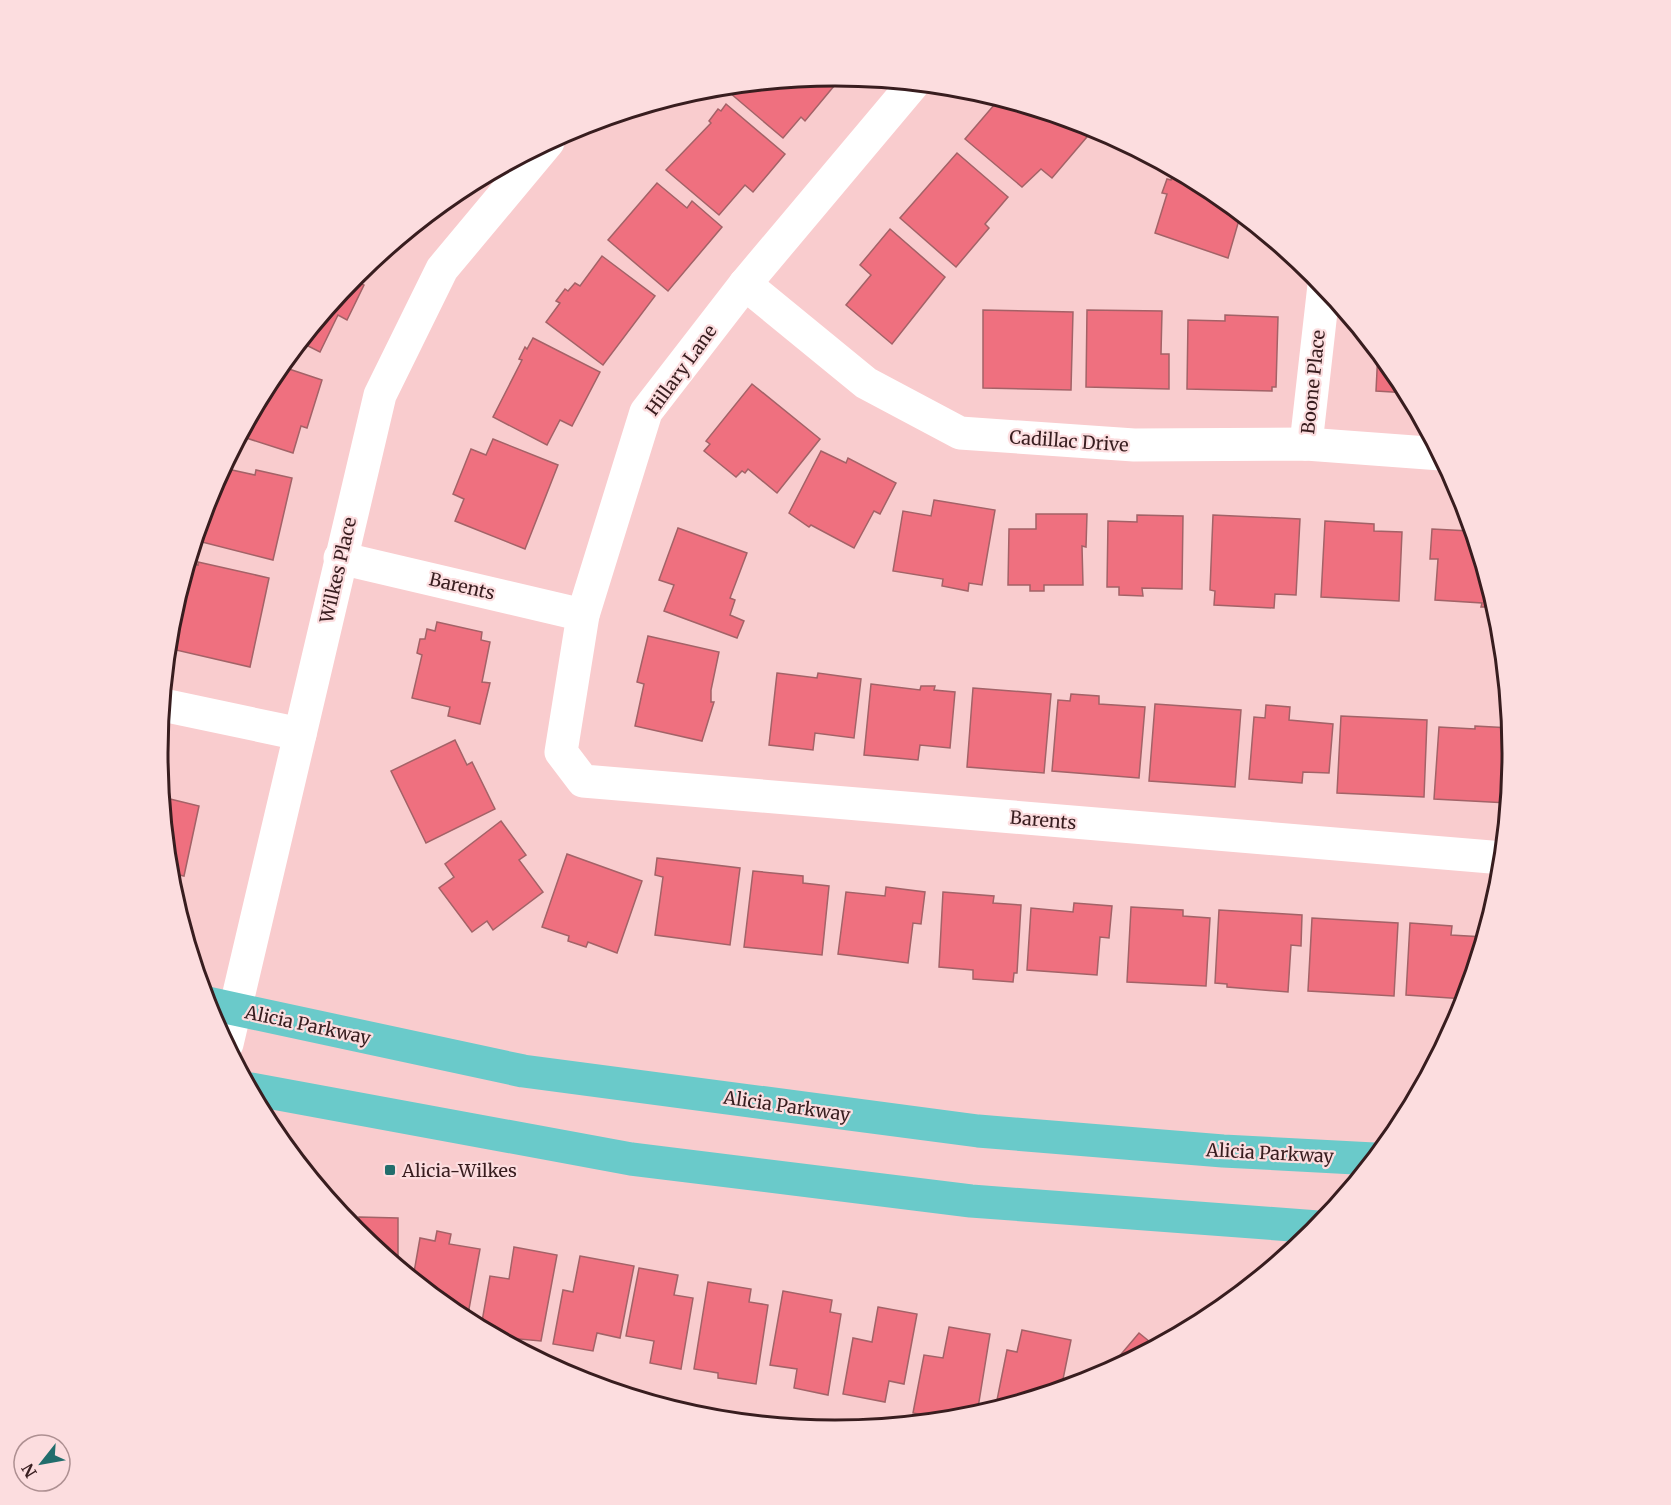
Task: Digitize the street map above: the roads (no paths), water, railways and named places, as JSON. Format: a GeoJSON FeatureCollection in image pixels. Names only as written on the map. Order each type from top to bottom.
{"type":"FeatureCollection","features":[{"type":"Feature","properties":{"kind":"main road","name":"Alicia Parkway"},"geometry":{"type":"LineString","coordinates":[[220,1006],[523,1071],[817,1111],[978,1131],[1223,1151],[1365,1159]]}},
{"type":"Feature","properties":{"kind":"main road"},"geometry":{"type":"LineString","coordinates":[[261,1091],[631,1159],[971,1202],[1305,1226]]}},
{"type":"Feature","properties":{"kind":"street","name":"Hillary Lane"},"geometry":{"type":"LineString","coordinates":[[583,781],[561,752],[583,615],[646,412],[745,284],[908,90]]}},
{"type":"Feature","properties":{"kind":"street","name":"Wilkes Place"},"geometry":{"type":"LineString","coordinates":[[220,1006],[300,734],[340,558],[381,395],[442,269],[536,156]]}},
{"type":"Feature","properties":{"kind":"street","name":"Cadillac Drive"},"geometry":{"type":"LineString","coordinates":[[745,284],[866,383],[960,433],[1134,445],[1306,444],[1432,453]]}},
{"type":"Feature","properties":{"kind":"street","name":"Boone Place"},"geometry":{"type":"LineString","coordinates":[[1306,444],[1323,298]]}},
{"type":"Feature","properties":{"kind":"street","name":"Barents"},"geometry":{"type":"LineString","coordinates":[[340,558],[583,615]]}},
{"type":"Feature","properties":{"kind":"street"},"geometry":{"type":"LineString","coordinates":[[170,707],[300,734]]}},
{"type":"Feature","properties":{"kind":"street","name":"Barents"},"geometry":{"type":"LineString","coordinates":[[583,781],[1494,857]]}},
{"type":"Feature","properties":{"kind":"place","name":"Alicia-Wilkes"},"geometry":{"type":"Point","coordinates":[390,1170]}}]}
